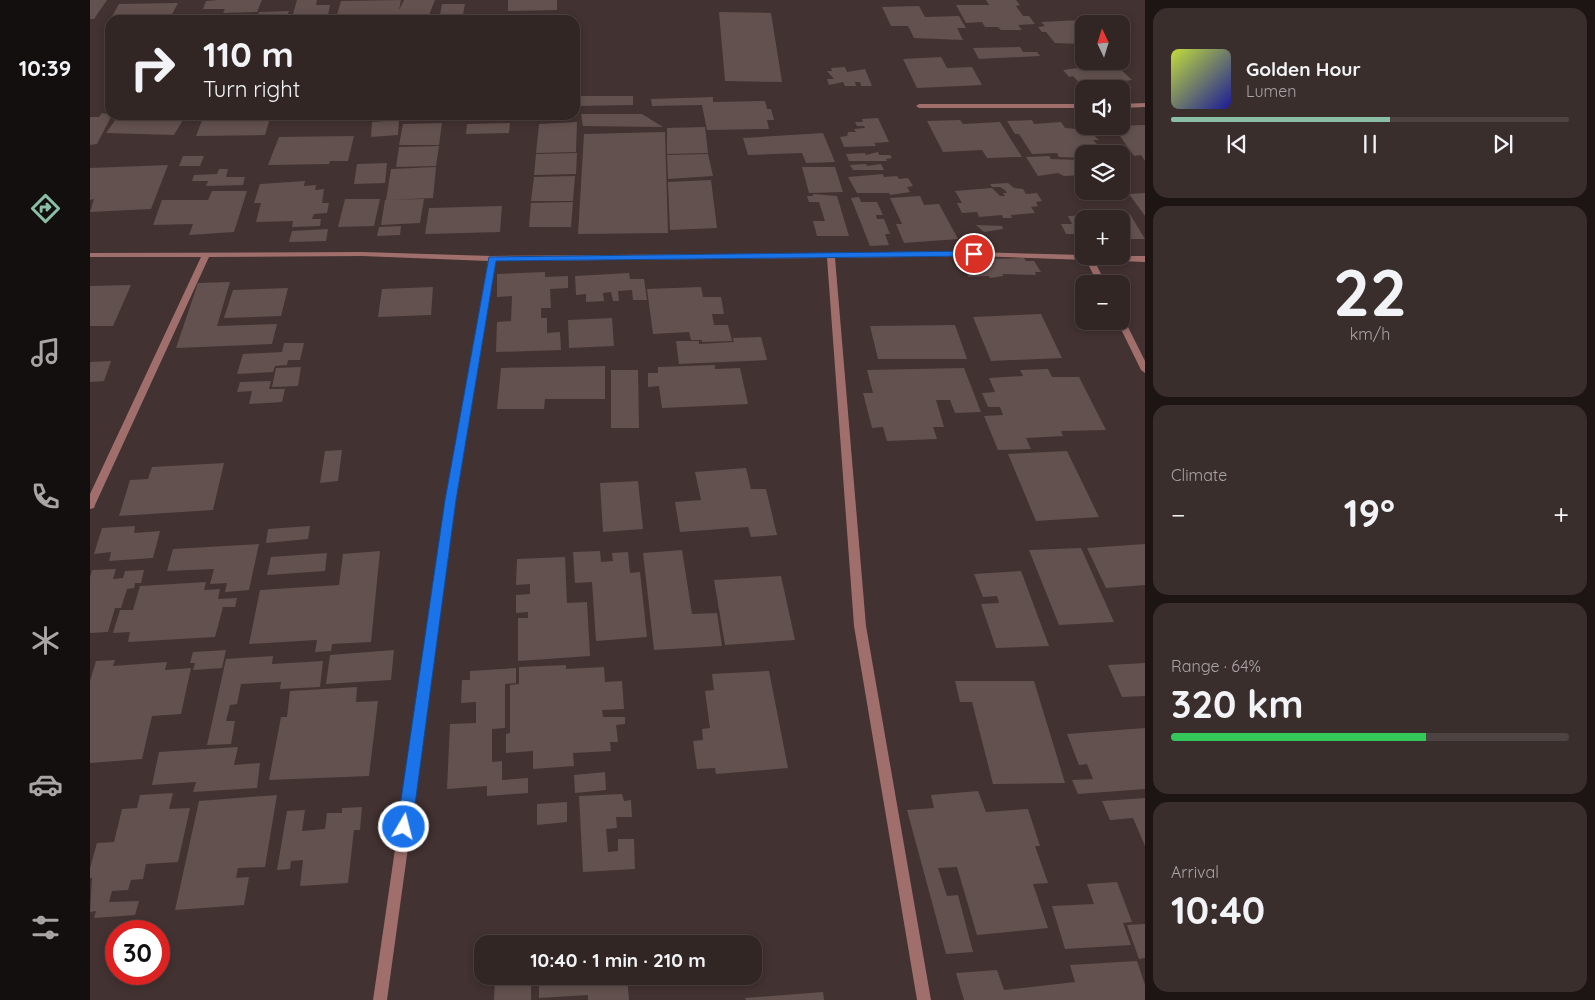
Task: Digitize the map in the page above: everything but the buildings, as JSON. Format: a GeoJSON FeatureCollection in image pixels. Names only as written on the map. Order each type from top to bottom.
{"type":"FeatureCollection","features":[{"type":"Feature","properties":{"kind":"street"},"geometry":{"type":"LineString","coordinates":[[1130,106],[1145,105]]}},
{"type":"Feature","properties":{"kind":"street"},"geometry":{"type":"LineString","coordinates":[[919,106],[1075,106]]}},
{"type":"Feature","properties":{"kind":"street"},"geometry":{"type":"LineString","coordinates":[[90,255],[362,254],[492,259],[974,254],[1075,258]]}},
{"type":"Feature","properties":{"kind":"street"},"geometry":{"type":"LineString","coordinates":[[90,505],[206,255]]}},
{"type":"Feature","properties":{"kind":"street"},"geometry":{"type":"LineString","coordinates":[[831,256],[860,626],[924,1000]]}},
{"type":"Feature","properties":{"kind":"street"},"geometry":{"type":"LineString","coordinates":[[380,1000],[451,500],[492,259]]}},
{"type":"Feature","properties":{"kind":"street"},"geometry":{"type":"LineString","coordinates":[[1130,259],[1145,259]]}},
{"type":"Feature","properties":{"kind":"street"},"geometry":{"type":"LineString","coordinates":[[1125,330],[1145,370]]}},
{"type":"Feature","properties":{"kind":"route"},"geometry":{"type":"LineString","coordinates":[[404,827],[451,500],[492,259],[974,254]]}}]}
